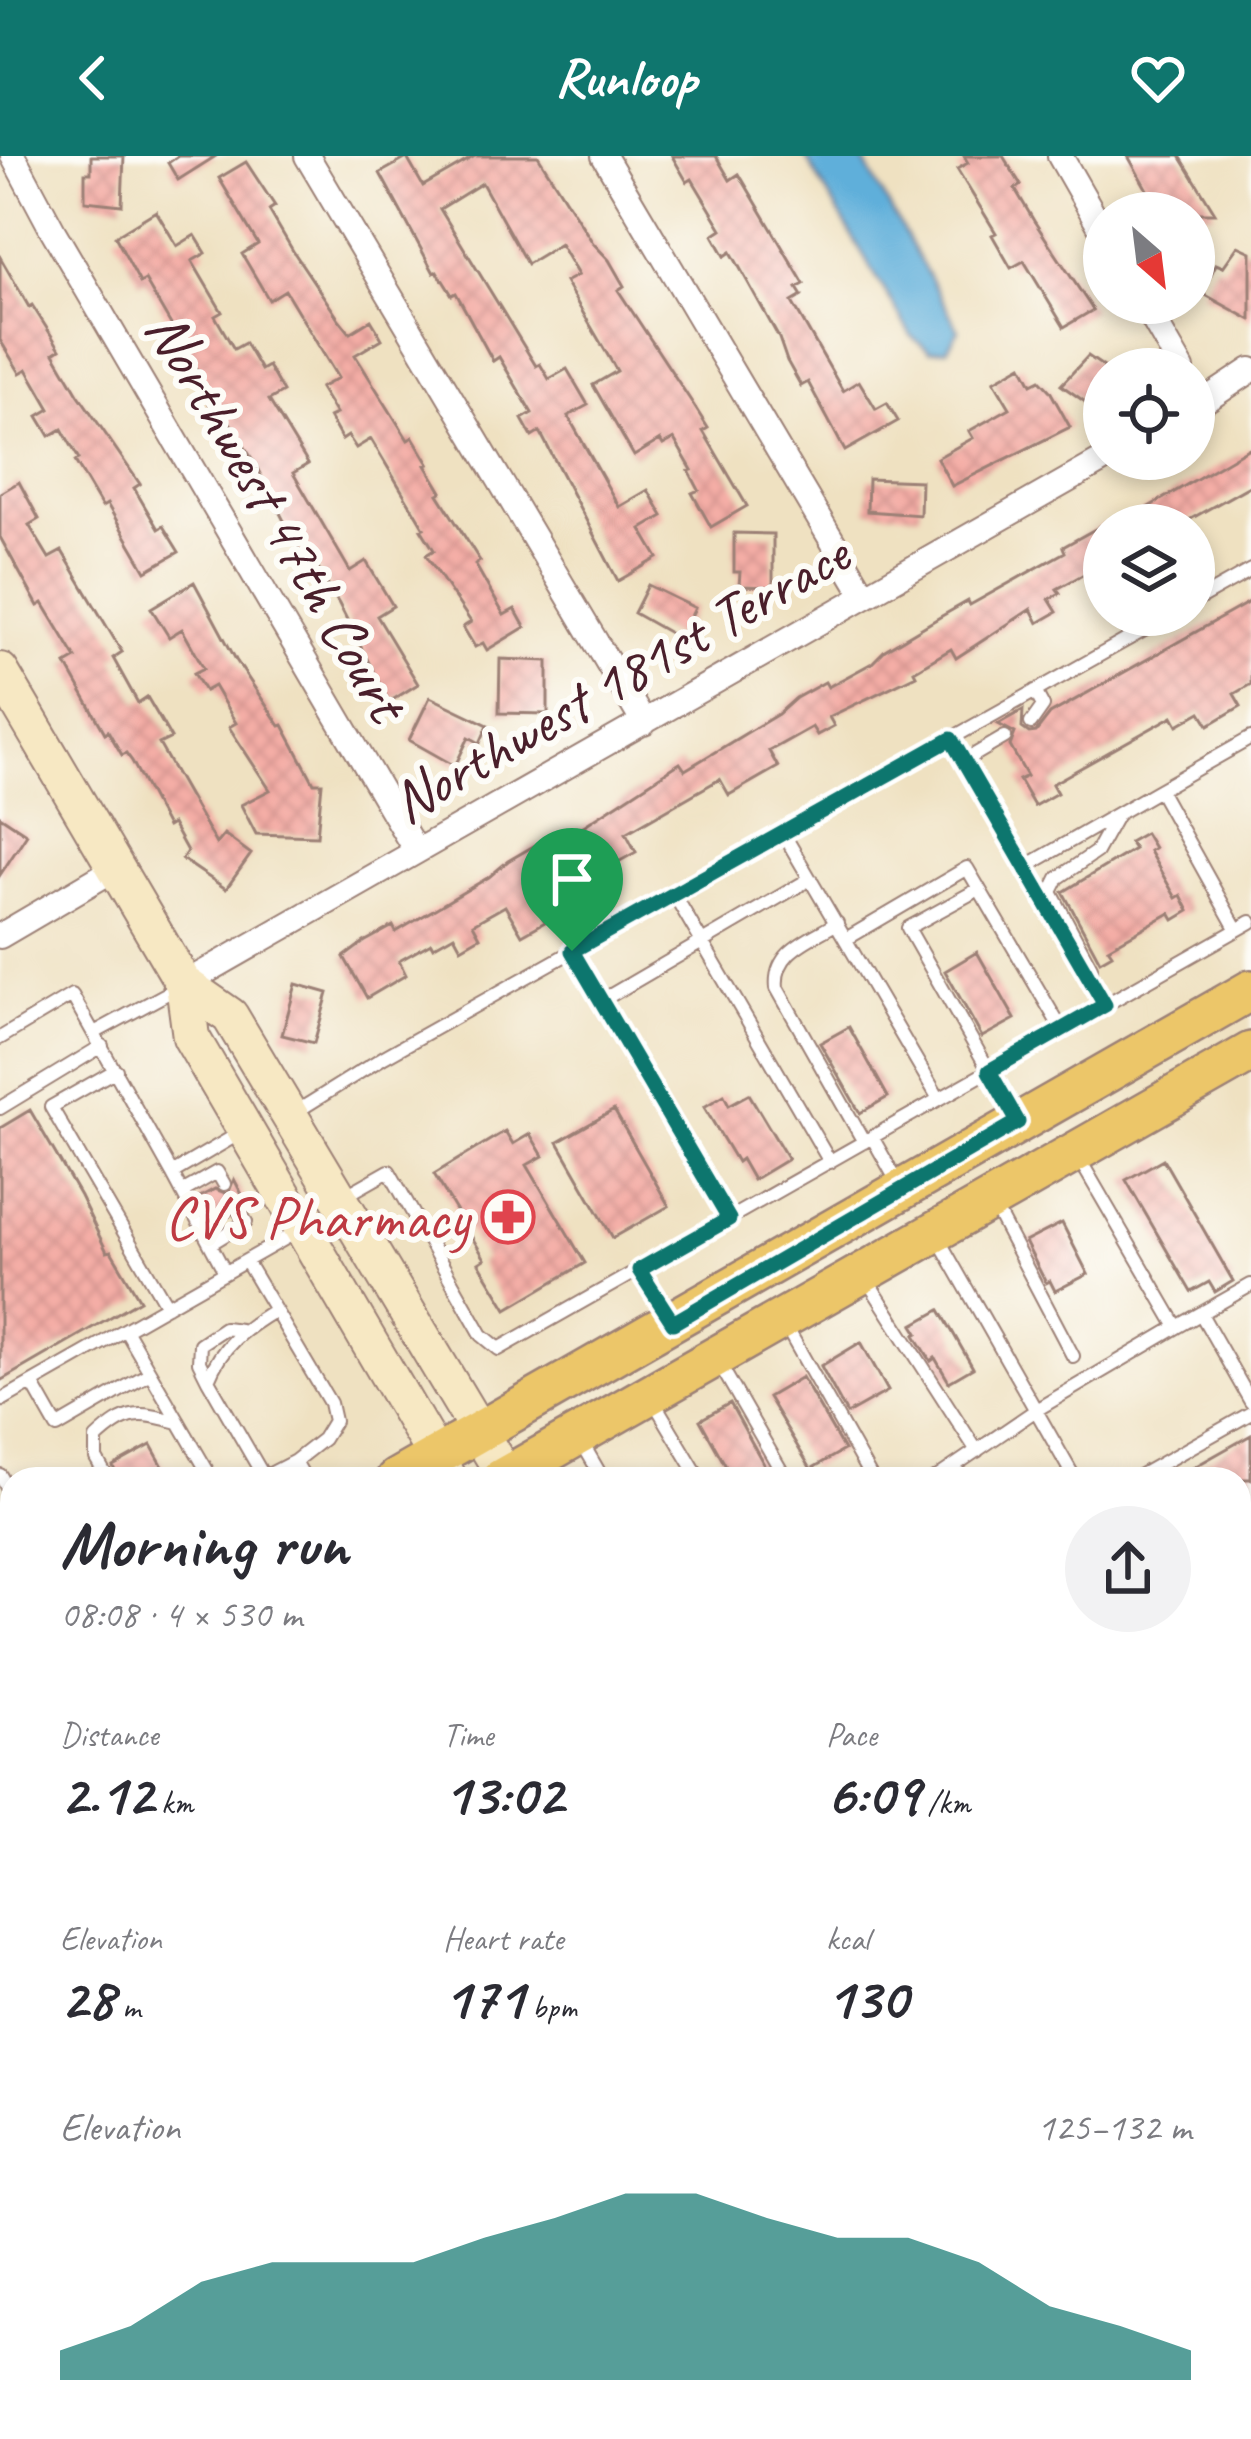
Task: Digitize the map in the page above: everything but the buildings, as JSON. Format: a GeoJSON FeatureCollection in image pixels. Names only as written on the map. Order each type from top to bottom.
{"type":"FeatureCollection","features":[{"type":"Feature","properties":{"kind":"main road"},"geometry":{"type":"LineString","coordinates":[[0,671],[184,984],[190,1036],[441,1467]]}},
{"type":"Feature","properties":{"kind":"main road"},"geometry":{"type":"LineString","coordinates":[[184,984],[230,1016],[499,1467]]}},
{"type":"Feature","properties":{"kind":"main road"},"geometry":{"type":"LineString","coordinates":[[443,1467],[479,1432],[1251,990]]}},
{"type":"Feature","properties":{"kind":"main road"},"geometry":{"type":"LineString","coordinates":[[1074,1151],[1092,1112],[1141,1051]]}},
{"type":"Feature","properties":{"kind":"main road"},"geometry":{"type":"LineString","coordinates":[[524,1467],[1251,1052]]}},
{"type":"Feature","properties":{"kind":"main road"},"geometry":{"type":"LineString","coordinates":[[985,1202],[1012,1166],[1018,1146],[1016,1123]]}},
{"type":"Feature","properties":{"kind":"street","name":"Northwest 47th Court"},"geometry":{"type":"LineString","coordinates":[[13,156],[52,232],[416,851]]}},
{"type":"Feature","properties":{"kind":"street"},"geometry":{"type":"LineString","coordinates":[[307,156],[644,723]]}},
{"type":"Feature","properties":{"kind":"street"},"geometry":{"type":"LineString","coordinates":[[604,156],[866,596]]}},
{"type":"Feature","properties":{"kind":"street"},"geometry":{"type":"LineString","coordinates":[[1060,156],[1083,196]]}},
{"type":"Feature","properties":{"kind":"street"},"geometry":{"type":"LineString","coordinates":[[1215,391],[1251,370]]}},
{"type":"Feature","properties":{"kind":"street","name":"Northwest 181st Terrace"},"geometry":{"type":"LineString","coordinates":[[184,984],[1083,472]]}},
{"type":"Feature","properties":{"kind":"street"},"geometry":{"type":"LineString","coordinates":[[0,936],[116,868]]}},
{"type":"Feature","properties":{"kind":"lane"},"geometry":{"type":"LineString","coordinates":[[1215,590],[1251,570]]}},
{"type":"Feature","properties":{"kind":"lane"},"geometry":{"type":"LineString","coordinates":[[290,1116],[384,1057],[1134,636]]}},
{"type":"Feature","properties":{"kind":"lane"},"geometry":{"type":"LineString","coordinates":[[1030,723],[1043,706],[1035,692]]}},
{"type":"Feature","properties":{"kind":"lane"},"geometry":{"type":"LineString","coordinates":[[964,761],[1005,737]]}},
{"type":"Feature","properties":{"kind":"lane"},"geometry":{"type":"LineString","coordinates":[[951,739],[1105,1005]]}},
{"type":"Feature","properties":{"kind":"lane"},"geometry":{"type":"LineString","coordinates":[[1025,867],[1251,739]]}},
{"type":"Feature","properties":{"kind":"lane"},"geometry":{"type":"LineString","coordinates":[[1159,790],[1238,930]]}},
{"type":"Feature","properties":{"kind":"lane"},"geometry":{"type":"LineString","coordinates":[[1090,980],[1091,967],[1051,892],[1058,878],[1096,852],[1117,814]]}},
{"type":"Feature","properties":{"kind":"lane"},"geometry":{"type":"LineString","coordinates":[[784,833],[939,1099]]}},
{"type":"Feature","properties":{"kind":"lane"},"geometry":{"type":"LineString","coordinates":[[846,939],[967,868],[1062,1030]]}},
{"type":"Feature","properties":{"kind":"lane"},"geometry":{"type":"LineString","coordinates":[[601,1001],[810,879]]}},
{"type":"Feature","properties":{"kind":"lane"},"geometry":{"type":"LineString","coordinates":[[979,889],[908,928],[1016,1123]]}},
{"type":"Feature","properties":{"kind":"lane"},"geometry":{"type":"LineString","coordinates":[[674,894],[830,1162]]}},
{"type":"Feature","properties":{"kind":"lane"},"geometry":{"type":"LineString","coordinates":[[341,1199],[389,1172],[482,1335],[500,1349],[1251,922]]}},
{"type":"Feature","properties":{"kind":"lane"},"geometry":{"type":"LineString","coordinates":[[837,923],[786,953],[775,970],[777,988],[902,1190]]}},
{"type":"Feature","properties":{"kind":"lane"},"geometry":{"type":"LineString","coordinates":[[572,951],[729,1219]]}},
{"type":"Feature","properties":{"kind":"lane"},"geometry":{"type":"LineString","coordinates":[[0,1108],[184,984]]}},
{"type":"Feature","properties":{"kind":"lane"},"geometry":{"type":"LineString","coordinates":[[0,1038],[72,995],[225,1272]]}},
{"type":"Feature","properties":{"kind":"lane"},"geometry":{"type":"LineString","coordinates":[[116,1070],[51,1107],[167,1306]]}},
{"type":"Feature","properties":{"kind":"lane"},"geometry":{"type":"LineString","coordinates":[[172,1173],[245,1130]]}},
{"type":"Feature","properties":{"kind":"lane"},"geometry":{"type":"LineString","coordinates":[[1074,1151],[1177,1327]]}},
{"type":"Feature","properties":{"kind":"lane"},"geometry":{"type":"LineString","coordinates":[[182,1192],[217,1172],[224,1184]]}},
{"type":"Feature","properties":{"kind":"lane"},"geometry":{"type":"LineString","coordinates":[[985,1202],[1073,1356]]}},
{"type":"Feature","properties":{"kind":"lane"},"geometry":{"type":"LineString","coordinates":[[210,1244],[246,1222],[239,1211]]}},
{"type":"Feature","properties":{"kind":"lane"},"geometry":{"type":"LineString","coordinates":[[0,1401],[302,1229]]}},
{"type":"Feature","properties":{"kind":"lane"},"geometry":{"type":"LineString","coordinates":[[934,1231],[1068,1467]]}},
{"type":"Feature","properties":{"kind":"lane"},"geometry":{"type":"LineString","coordinates":[[246,1261],[330,1403],[334,1420],[323,1439],[282,1467]]}},
{"type":"Feature","properties":{"kind":"lane"},"geometry":{"type":"LineString","coordinates":[[639,1270],[673,1323]]}},
{"type":"Feature","properties":{"kind":"lane"},"geometry":{"type":"LineString","coordinates":[[862,1272],[976,1451]]}},
{"type":"Feature","properties":{"kind":"lane"},"geometry":{"type":"LineString","coordinates":[[952,1467],[1036,1410],[1251,1286]]}},
{"type":"Feature","properties":{"kind":"lane"},"geometry":{"type":"LineString","coordinates":[[208,1380],[240,1330],[275,1310]]}},
{"type":"Feature","properties":{"kind":"lane"},"geometry":{"type":"LineString","coordinates":[[1201,1313],[1251,1402]]}},
{"type":"Feature","properties":{"kind":"lane"},"geometry":{"type":"LineString","coordinates":[[782,1318],[865,1467]]}},
{"type":"Feature","properties":{"kind":"lane"},"geometry":{"type":"LineString","coordinates":[[240,1330],[224,1328],[200,1344],[199,1362],[258,1467]]}},
{"type":"Feature","properties":{"kind":"lane"},"geometry":{"type":"LineString","coordinates":[[126,1331],[205,1467]]}},
{"type":"Feature","properties":{"kind":"lane"},"geometry":{"type":"LineString","coordinates":[[715,1357],[779,1467]]}},
{"type":"Feature","properties":{"kind":"lane"},"geometry":{"type":"LineString","coordinates":[[32,1383],[57,1427],[150,1373]]}},
{"type":"Feature","properties":{"kind":"lane"},"geometry":{"type":"LineString","coordinates":[[649,1394],[693,1467]]}},
{"type":"Feature","properties":{"kind":"lane"},"geometry":{"type":"LineString","coordinates":[[101,1467],[96,1439],[118,1419],[140,1413],[179,1422]]}},
{"type":"Feature","properties":{"kind":"lane"},"geometry":{"type":"LineString","coordinates":[[1155,1467],[1251,1413]]}},
{"type":"Feature","properties":{"kind":"lane"},"geometry":{"type":"LineString","coordinates":[[578,1435],[597,1467]]}},
{"type":"Feature","properties":{"kind":"lane"},"geometry":{"type":"LineString","coordinates":[[295,1460],[299,1467]]}},
{"type":"Feature","properties":{"kind":"water"},"geometry":{"type":"Polygon","coordinates":[[[805,156],[861,156],[959,330],[947,349],[930,351],[912,337],[805,156]]]}},
{"type":"Feature","properties":{"kind":"place","name":"CVS Pharmacy"},"geometry":{"type":"Point","coordinates":[508,1217]}},
{"type":"Feature","properties":{"kind":"route"},"geometry":{"type":"LineString","coordinates":[[951,739],[1105,1005],[989,1071],[1018,1122],[673,1323],[639,1270],[729,1219],[572,951],[951,739]]}}]}
